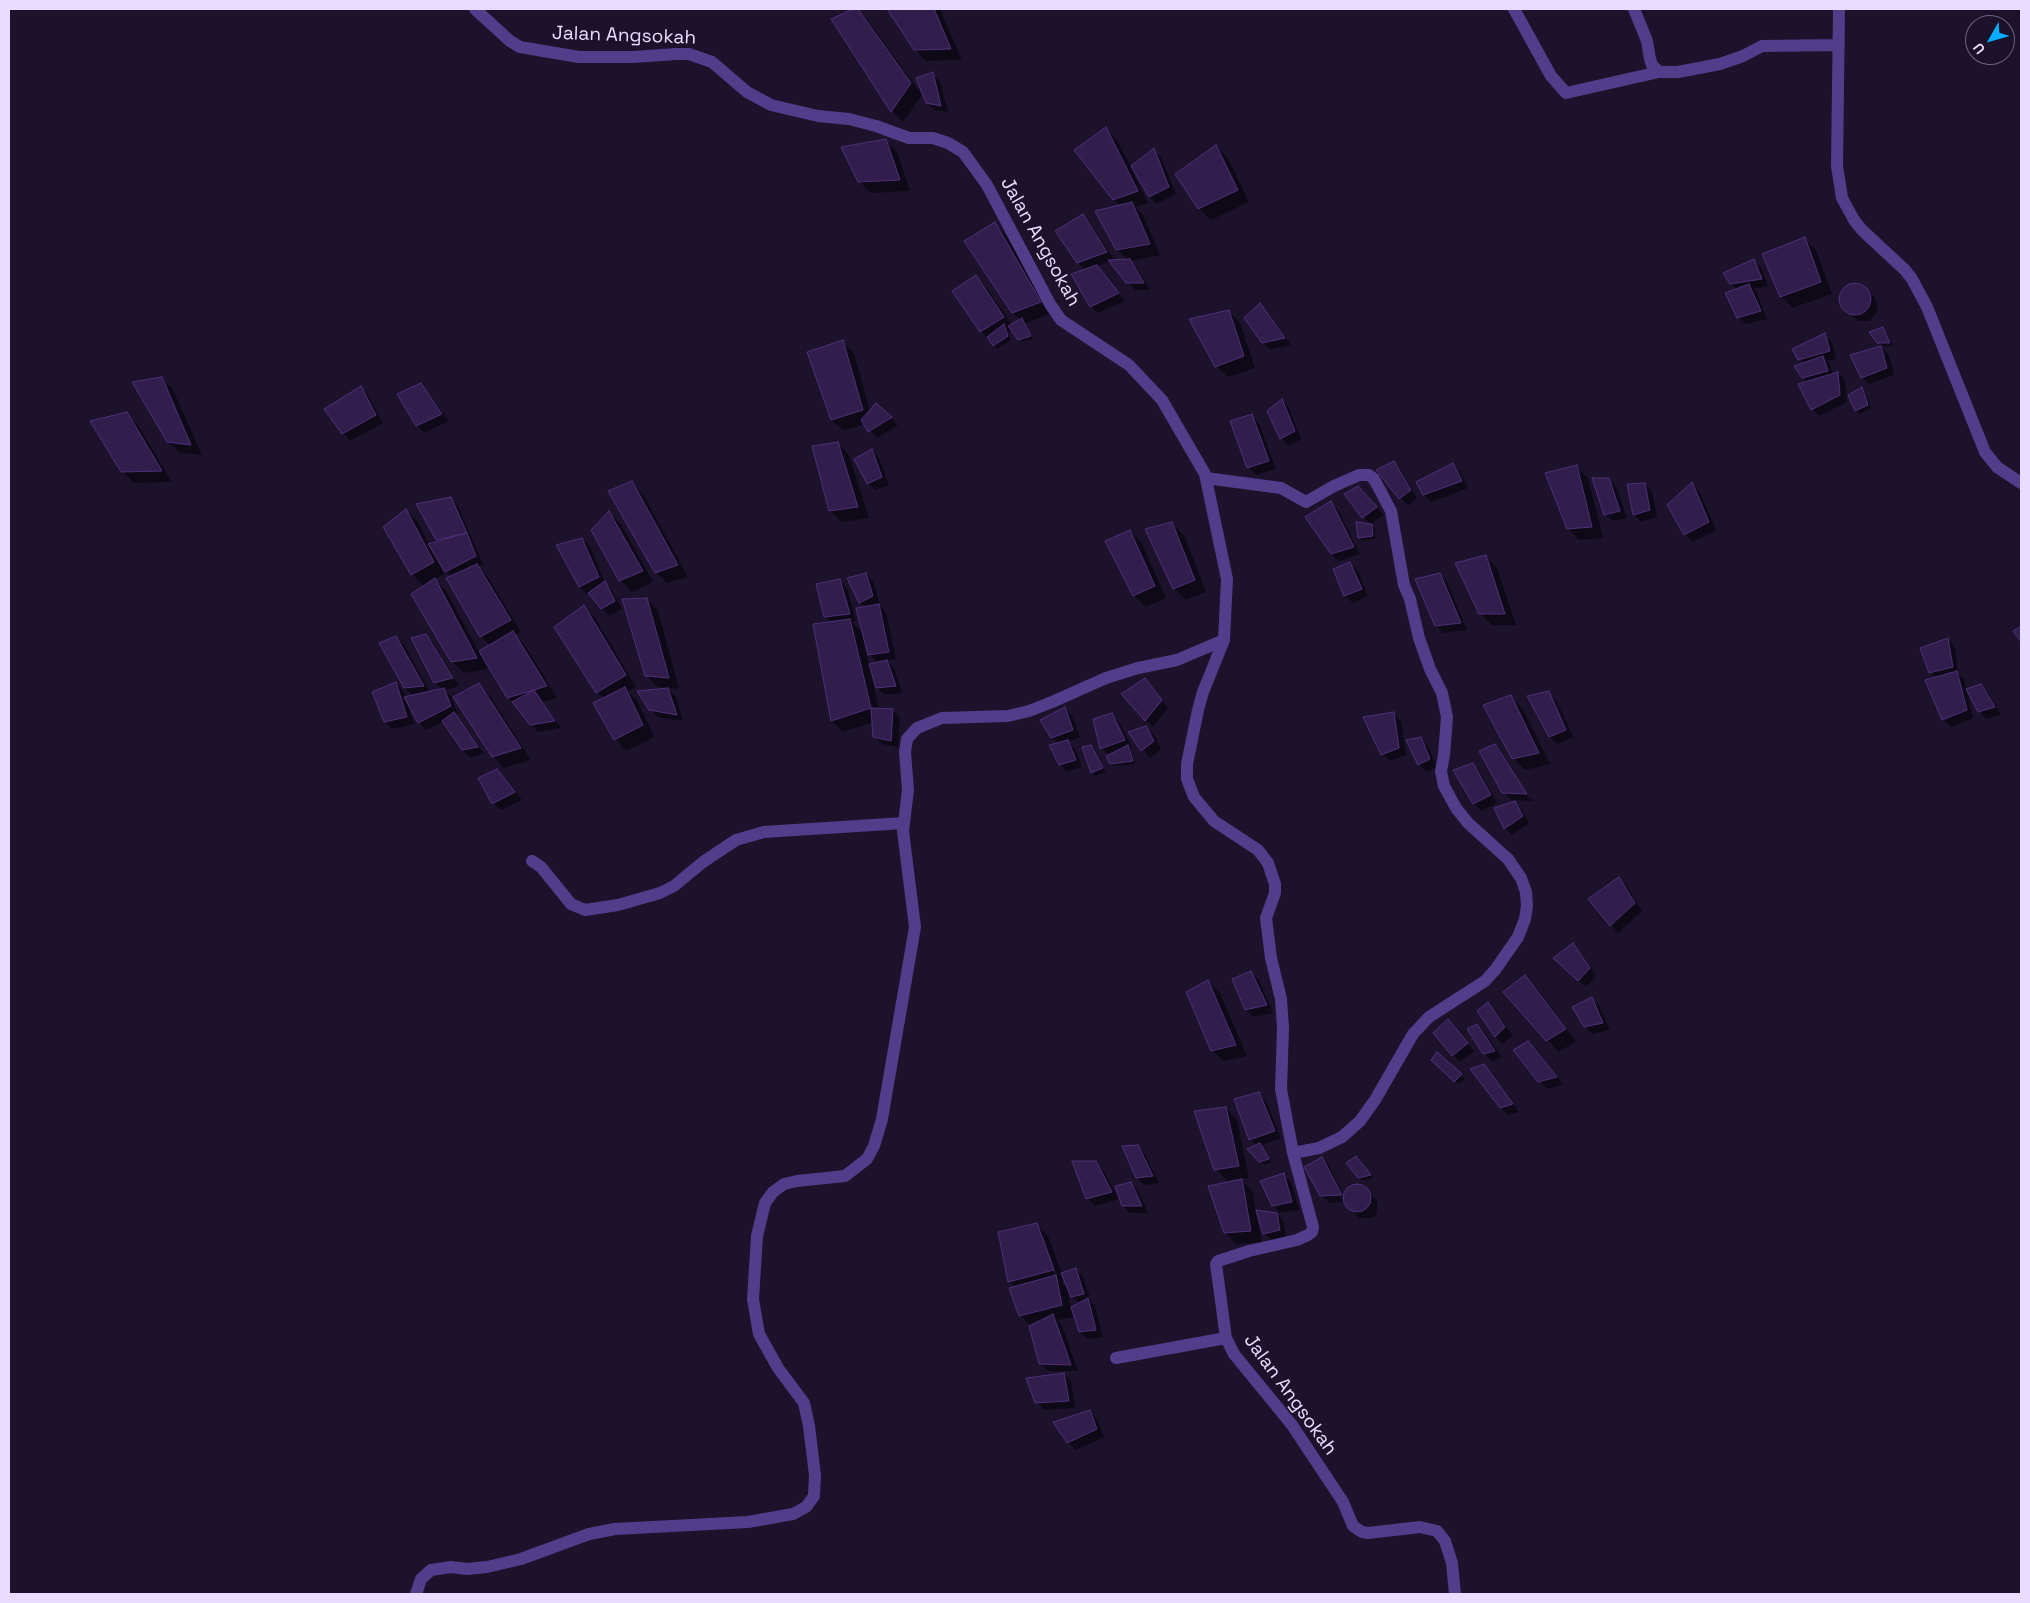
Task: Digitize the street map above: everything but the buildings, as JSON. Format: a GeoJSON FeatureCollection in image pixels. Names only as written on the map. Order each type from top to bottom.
{"type":"FeatureCollection","features":[{"type":"Feature","properties":{"kind":"street","name":"Jalan Angsokah"},"geometry":{"type":"LineString","coordinates":[[475,9],[510,41],[520,47],[579,57],[633,58],[689,54],[712,62],[746,92],[771,105],[818,116],[849,119],[909,138],[933,138],[948,143],[963,152],[992,192],[1050,304],[1061,320],[1116,355],[1150,386],[1167,408],[1200,464],[1206,478],[1227,579],[1224,640],[1203,692],[1198,710],[1187,764],[1188,779],[1194,797],[1214,821],[1258,850],[1268,863],[1275,884],[1275,893],[1266,918],[1271,958],[1281,999],[1283,1028],[1282,1088],[1293,1153],[1311,1216],[1312,1232],[1297,1240],[1249,1251],[1218,1261],[1216,1264],[1226,1338],[1234,1354],[1292,1426],[1343,1502],[1353,1526],[1362,1532],[1368,1533],[1420,1528],[1437,1531],[1445,1540],[1452,1563],[1455,1594]]}},
{"type":"Feature","properties":{"kind":"street"},"geometry":{"type":"LineString","coordinates":[[1514,9],[1551,76],[1566,93],[1659,72],[1678,72],[1720,64],[1743,56],[1762,46],[1839,45]]}},
{"type":"Feature","properties":{"kind":"street"},"geometry":{"type":"LineString","coordinates":[[1634,9],[1647,41],[1652,65],[1659,72]]}},
{"type":"Feature","properties":{"kind":"street"},"geometry":{"type":"LineString","coordinates":[[1839,9],[1837,166],[1842,198],[1862,230],[1912,280],[1927,308],[1985,452],[1997,467],[2021,483]]}},
{"type":"Feature","properties":{"kind":"street"},"geometry":{"type":"LineString","coordinates":[[1206,478],[1281,488],[1304,502],[1359,475],[1369,475],[1374,479],[1391,511],[1404,585],[1410,599],[1419,638],[1430,669],[1442,693],[1447,717],[1447,737],[1440,771],[1444,786],[1456,808],[1468,822],[1508,859],[1521,878],[1526,892],[1527,906],[1525,919],[1518,937],[1495,970],[1485,981],[1429,1017],[1413,1034],[1376,1100],[1360,1121],[1342,1137],[1319,1148],[1293,1153]]}},
{"type":"Feature","properties":{"kind":"street"},"geometry":{"type":"LineString","coordinates":[[416,1594],[421,1579],[431,1570],[451,1567],[467,1569],[487,1567],[521,1559],[590,1534],[615,1529],[748,1522],[793,1514],[806,1507],[814,1496],[814,1452],[804,1403],[778,1368],[759,1334],[753,1299],[757,1236],[765,1203],[773,1192],[784,1184],[797,1181],[845,1176],[867,1159],[874,1146],[882,1119],[915,927],[904,823],[908,790],[905,752],[907,739],[917,728],[942,718],[1008,716],[1029,711],[1106,678],[1138,668],[1177,660],[1224,640]]}},
{"type":"Feature","properties":{"kind":"street"},"geometry":{"type":"LineString","coordinates":[[532,861],[541,867],[571,904],[585,910],[618,905],[660,893],[674,886],[703,862],[736,840],[764,832],[904,823]]}},
{"type":"Feature","properties":{"kind":"street"},"geometry":{"type":"LineString","coordinates":[[1116,1358],[1226,1338]]}}]}
